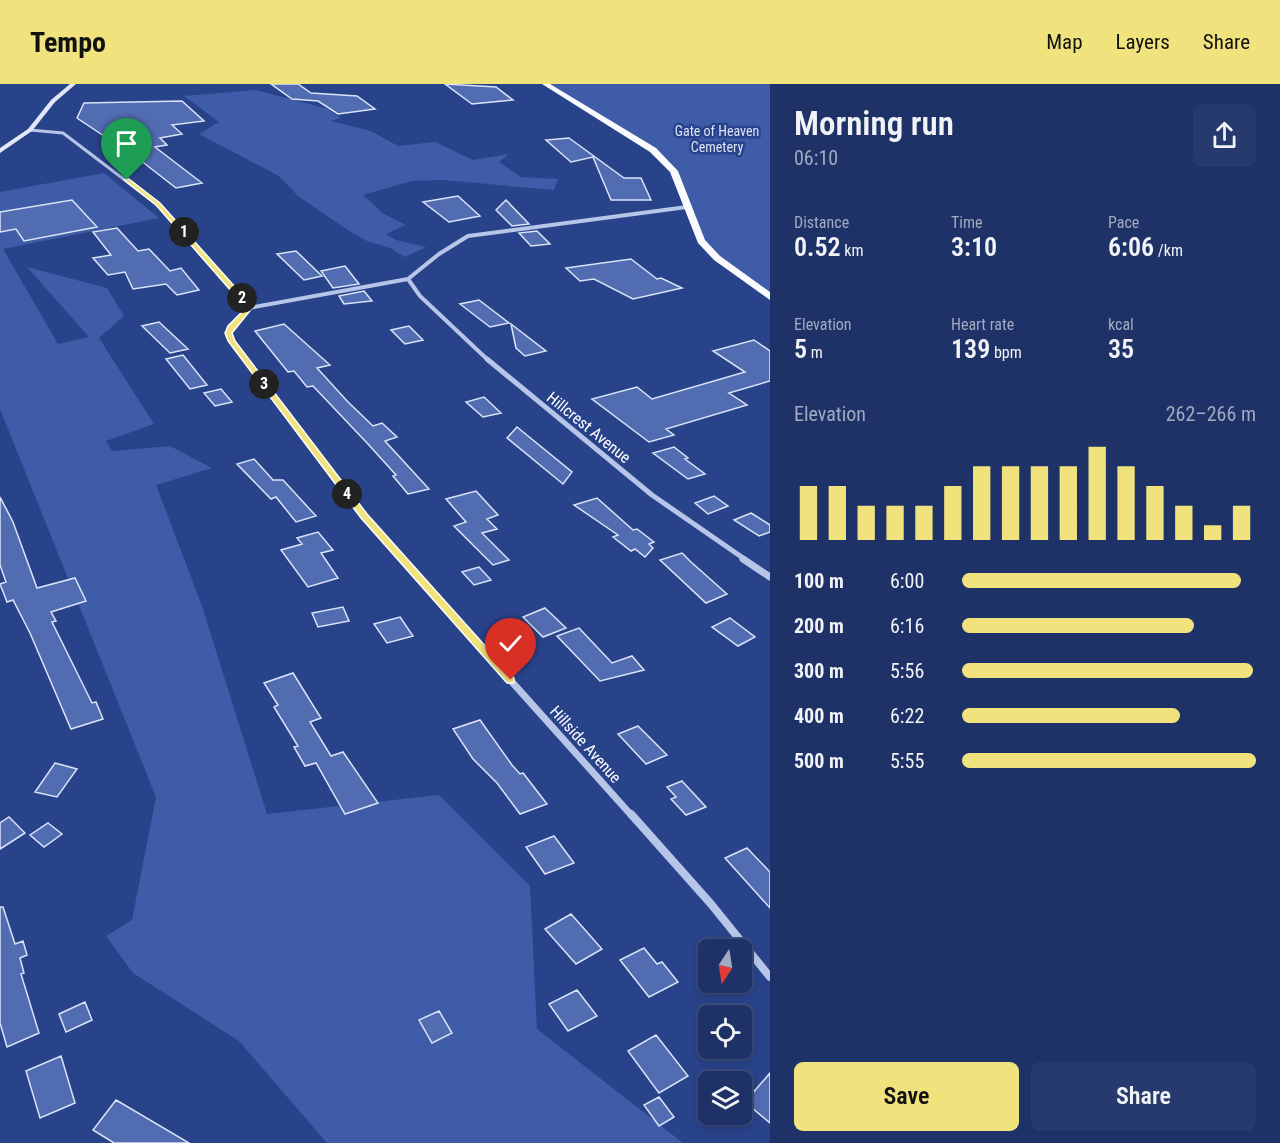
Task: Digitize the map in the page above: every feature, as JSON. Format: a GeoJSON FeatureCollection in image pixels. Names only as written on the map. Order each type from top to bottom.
{"type":"FeatureCollection","features":[{"type":"Feature","properties":{"kind":"main road"},"geometry":{"type":"LineString","coordinates":[[0,151],[30,130],[53,101],[73,84]]}},
{"type":"Feature","properties":{"kind":"main road"},"geometry":{"type":"LineString","coordinates":[[546,84],[653,150],[674,171],[700,241],[717,258],[770,297]]}},
{"type":"Feature","properties":{"kind":"street"},"geometry":{"type":"LineString","coordinates":[[30,130],[63,132],[158,204],[249,308],[408,279],[439,254],[468,236],[687,207]]}},
{"type":"Feature","properties":{"kind":"street","name":"Hillcrest Avenue"},"geometry":{"type":"LineString","coordinates":[[408,279],[420,296],[506,377],[652,495],[770,577]]}},
{"type":"Feature","properties":{"kind":"street","name":"Hillside Avenue"},"geometry":{"type":"LineString","coordinates":[[249,308],[230,327],[228,333],[232,341],[364,516],[703,896],[770,977]]}},
{"type":"Feature","properties":{"kind":"green space","name":"Gate of Heaven Cemetery"},"geometry":{"type":"Polygon","coordinates":[[[546,84],[770,84],[770,297],[701,241],[681,186],[653,150],[546,84]]]}},
{"type":"Feature","properties":{"kind":"green space"},"geometry":{"type":"Polygon","coordinates":[[[256,90],[328,109],[341,118],[331,121],[371,131],[398,146],[435,142],[473,160],[509,154],[499,162],[521,177],[558,179],[554,190],[442,180],[412,181],[363,195],[384,214],[406,225],[386,234],[396,240],[426,247],[405,257],[390,248],[367,241],[349,231],[298,196],[279,176],[199,134],[219,122],[184,96],[256,90]]]}},
{"type":"Feature","properties":{"kind":"green space"},"geometry":{"type":"Polygon","coordinates":[[[104,173],[159,218],[3,249],[58,344],[89,337],[27,267],[107,288],[124,316],[99,338],[154,424],[106,441],[112,451],[170,446],[212,468],[156,485],[202,606],[267,814],[439,795],[530,886],[537,1029],[683,1143],[327,1143],[239,1041],[133,973],[106,936],[132,920],[156,797],[0,409],[0,192],[104,173]]]}},
{"type":"Feature","properties":{"kind":"building"},"geometry":{"type":"Polygon","coordinates":[[[271,84],[298,84],[311,93],[357,96],[375,109],[338,114],[318,101],[292,99],[271,84]]]}},
{"type":"Feature","properties":{"kind":"building"},"geometry":{"type":"Polygon","coordinates":[[[445,84],[496,87],[513,100],[472,104],[445,84]]]}},
{"type":"Feature","properties":{"kind":"building"},"geometry":{"type":"Polygon","coordinates":[[[182,101],[204,121],[172,125],[182,134],[160,138],[167,145],[155,147],[202,183],[176,188],[140,160],[77,118],[84,103],[182,101]]]}},
{"type":"Feature","properties":{"kind":"building"},"geometry":{"type":"Polygon","coordinates":[[[569,138],[624,178],[641,178],[651,200],[611,200],[593,157],[571,162],[546,140],[569,138]]]}},
{"type":"Feature","properties":{"kind":"building"},"geometry":{"type":"Polygon","coordinates":[[[458,196],[480,216],[449,222],[423,202],[458,196]]]}},
{"type":"Feature","properties":{"kind":"building"},"geometry":{"type":"Polygon","coordinates":[[[72,200],[97,227],[24,241],[16,229],[0,232],[0,212],[72,200]]]}},
{"type":"Feature","properties":{"kind":"building"},"geometry":{"type":"Polygon","coordinates":[[[506,200],[529,224],[512,226],[496,210],[506,200]]]}},
{"type":"Feature","properties":{"kind":"building"},"geometry":{"type":"Polygon","coordinates":[[[117,228],[138,251],[149,249],[170,271],[181,268],[199,290],[177,295],[166,284],[133,289],[125,272],[108,275],[93,258],[111,255],[93,232],[117,228]]]}},
{"type":"Feature","properties":{"kind":"building"},"geometry":{"type":"Polygon","coordinates":[[[537,231],[550,244],[531,246],[519,233],[537,231]]]}},
{"type":"Feature","properties":{"kind":"building"},"geometry":{"type":"Polygon","coordinates":[[[296,251],[322,276],[304,280],[277,254],[296,251]]]}},
{"type":"Feature","properties":{"kind":"building"},"geometry":{"type":"Polygon","coordinates":[[[631,259],[657,279],[661,278],[682,288],[633,299],[594,279],[580,281],[566,268],[631,259]]]}},
{"type":"Feature","properties":{"kind":"building"},"geometry":{"type":"Polygon","coordinates":[[[345,266],[359,284],[333,288],[321,271],[345,266]]]}},
{"type":"Feature","properties":{"kind":"building"},"geometry":{"type":"Polygon","coordinates":[[[364,291],[372,301],[344,304],[339,296],[364,291]]]}},
{"type":"Feature","properties":{"kind":"building"},"geometry":{"type":"Polygon","coordinates":[[[479,300],[509,323],[490,327],[460,304],[479,300]]]}},
{"type":"Feature","properties":{"kind":"building"},"geometry":{"type":"Polygon","coordinates":[[[159,322],[188,349],[170,353],[142,326],[159,322]]]}},
{"type":"Feature","properties":{"kind":"building"},"geometry":{"type":"Polygon","coordinates":[[[284,324],[330,365],[317,368],[348,402],[373,426],[382,423],[397,437],[385,441],[429,489],[408,494],[393,476],[396,475],[368,444],[313,386],[307,387],[294,371],[288,372],[255,331],[284,324]]]}},
{"type":"Feature","properties":{"kind":"building"},"geometry":{"type":"Polygon","coordinates":[[[511,324],[546,351],[525,356],[516,348],[511,324]]]}},
{"type":"Feature","properties":{"kind":"building"},"geometry":{"type":"Polygon","coordinates":[[[409,326],[423,340],[405,344],[391,330],[409,326]]]}},
{"type":"Feature","properties":{"kind":"building"},"geometry":{"type":"Polygon","coordinates":[[[754,340],[770,351],[770,381],[729,393],[747,405],[666,429],[674,435],[649,442],[592,399],[637,387],[652,399],[745,372],[713,351],[754,340]]]}},
{"type":"Feature","properties":{"kind":"building"},"geometry":{"type":"Polygon","coordinates":[[[183,355],[207,385],[190,389],[166,359],[183,355]]]}},
{"type":"Feature","properties":{"kind":"building"},"geometry":{"type":"Polygon","coordinates":[[[221,389],[232,402],[215,406],[204,393],[221,389]]]}},
{"type":"Feature","properties":{"kind":"building"},"geometry":{"type":"Polygon","coordinates":[[[484,397],[501,413],[483,417],[466,402],[484,397]]]}},
{"type":"Feature","properties":{"kind":"building"},"geometry":{"type":"Polygon","coordinates":[[[517,427],[572,472],[563,484],[507,438],[517,427]]]}},
{"type":"Feature","properties":{"kind":"building"},"geometry":{"type":"Polygon","coordinates":[[[674,447],[688,458],[685,459],[705,474],[688,479],[653,453],[674,447]]]}},
{"type":"Feature","properties":{"kind":"building"},"geometry":{"type":"Polygon","coordinates":[[[254,459],[273,480],[283,480],[316,516],[296,522],[276,497],[271,499],[237,464],[254,459]]]}},
{"type":"Feature","properties":{"kind":"building"},"geometry":{"type":"Polygon","coordinates":[[[476,491],[498,515],[487,519],[497,529],[482,533],[509,560],[493,565],[454,526],[466,522],[446,499],[476,491]]]}},
{"type":"Feature","properties":{"kind":"building"},"geometry":{"type":"Polygon","coordinates":[[[714,496],[728,506],[708,514],[695,503],[714,496]]]}},
{"type":"Feature","properties":{"kind":"building"},"geometry":{"type":"Polygon","coordinates":[[[0,497],[13,522],[37,588],[75,578],[86,601],[51,612],[56,621],[52,622],[92,703],[96,702],[103,719],[71,729],[30,633],[13,600],[7,602],[0,584],[6,582],[0,565],[0,497]]]}},
{"type":"Feature","properties":{"kind":"building"},"geometry":{"type":"Polygon","coordinates":[[[597,498],[633,530],[637,529],[654,542],[649,544],[653,548],[645,557],[635,549],[631,551],[613,537],[618,535],[574,505],[597,498]]]}},
{"type":"Feature","properties":{"kind":"building"},"geometry":{"type":"Polygon","coordinates":[[[751,513],[770,525],[770,532],[759,536],[734,520],[751,513]]]}},
{"type":"Feature","properties":{"kind":"building"},"geometry":{"type":"Polygon","coordinates":[[[318,532],[333,550],[321,553],[338,578],[308,587],[281,550],[302,544],[297,538],[318,532]]]}},
{"type":"Feature","properties":{"kind":"building"},"geometry":{"type":"Polygon","coordinates":[[[682,553],[727,594],[706,603],[660,560],[682,553]]]}},
{"type":"Feature","properties":{"kind":"building"},"geometry":{"type":"Polygon","coordinates":[[[479,567],[491,580],[474,585],[462,572],[479,567]]]}},
{"type":"Feature","properties":{"kind":"building"},"geometry":{"type":"Polygon","coordinates":[[[343,607],[349,621],[318,627],[312,613],[343,607]]]}},
{"type":"Feature","properties":{"kind":"building"},"geometry":{"type":"Polygon","coordinates":[[[545,608],[566,628],[543,637],[523,617],[545,608]]]}},
{"type":"Feature","properties":{"kind":"building"},"geometry":{"type":"Polygon","coordinates":[[[400,617],[413,636],[387,643],[374,624],[400,617]]]}},
{"type":"Feature","properties":{"kind":"building"},"geometry":{"type":"Polygon","coordinates":[[[730,618],[755,637],[738,646],[712,627],[730,618]]]}},
{"type":"Feature","properties":{"kind":"building"},"geometry":{"type":"Polygon","coordinates":[[[579,628],[612,663],[632,656],[644,670],[600,681],[557,636],[579,628]]]}},
{"type":"Feature","properties":{"kind":"building"},"geometry":{"type":"Polygon","coordinates":[[[293,673],[321,718],[310,722],[331,756],[343,752],[378,803],[345,814],[316,763],[305,766],[294,747],[298,746],[274,707],[278,705],[264,683],[293,673]]]}},
{"type":"Feature","properties":{"kind":"building"},"geometry":{"type":"Polygon","coordinates":[[[480,720],[512,765],[520,774],[523,773],[547,804],[520,814],[497,783],[473,759],[453,729],[480,720]]]}},
{"type":"Feature","properties":{"kind":"building"},"geometry":{"type":"Polygon","coordinates":[[[638,726],[667,755],[646,764],[618,734],[638,726]]]}},
{"type":"Feature","properties":{"kind":"building"},"geometry":{"type":"Polygon","coordinates":[[[55,763],[77,769],[57,797],[35,792],[55,763]]]}},
{"type":"Feature","properties":{"kind":"building"},"geometry":{"type":"Polygon","coordinates":[[[682,781],[706,807],[686,815],[671,799],[676,797],[667,787],[682,781]]]}},
{"type":"Feature","properties":{"kind":"building"},"geometry":{"type":"Polygon","coordinates":[[[9,817],[25,833],[0,849],[0,823],[9,817]]]}},
{"type":"Feature","properties":{"kind":"building"},"geometry":{"type":"Polygon","coordinates":[[[48,823],[62,834],[44,847],[30,835],[48,823]]]}},
{"type":"Feature","properties":{"kind":"building"},"geometry":{"type":"Polygon","coordinates":[[[554,836],[574,863],[545,874],[526,847],[554,836]]]}},
{"type":"Feature","properties":{"kind":"building"},"geometry":{"type":"Polygon","coordinates":[[[747,848],[770,872],[770,908],[725,858],[747,848]]]}},
{"type":"Feature","properties":{"kind":"building"},"geometry":{"type":"Polygon","coordinates":[[[0,907],[3,907],[15,944],[23,941],[27,955],[20,958],[24,973],[21,974],[39,1033],[7,1047],[0,1023],[0,907]]]}},
{"type":"Feature","properties":{"kind":"building"},"geometry":{"type":"Polygon","coordinates":[[[571,914],[602,949],[576,964],[545,929],[571,914]]]}},
{"type":"Feature","properties":{"kind":"building"},"geometry":{"type":"Polygon","coordinates":[[[644,948],[657,964],[662,962],[678,982],[649,997],[620,960],[644,948]]]}},
{"type":"Feature","properties":{"kind":"building"},"geometry":{"type":"Polygon","coordinates":[[[577,990],[597,1016],[568,1031],[549,1004],[577,990]]]}},
{"type":"Feature","properties":{"kind":"building"},"geometry":{"type":"Polygon","coordinates":[[[85,1002],[92,1020],[66,1032],[59,1014],[85,1002]]]}},
{"type":"Feature","properties":{"kind":"building"},"geometry":{"type":"Polygon","coordinates":[[[439,1011],[452,1033],[432,1043],[419,1020],[439,1011]]]}},
{"type":"Feature","properties":{"kind":"building"},"geometry":{"type":"Polygon","coordinates":[[[656,1035],[688,1076],[659,1093],[628,1051],[656,1035]]]}},
{"type":"Feature","properties":{"kind":"building"},"geometry":{"type":"Polygon","coordinates":[[[61,1056],[75,1103],[40,1118],[26,1071],[61,1056]]]}},
{"type":"Feature","properties":{"kind":"building"},"geometry":{"type":"Polygon","coordinates":[[[770,1073],[770,1123],[752,1108],[752,1094],[770,1073]]]}},
{"type":"Feature","properties":{"kind":"building"},"geometry":{"type":"Polygon","coordinates":[[[659,1097],[674,1117],[659,1126],[644,1105],[659,1097]]]}},
{"type":"Feature","properties":{"kind":"building"},"geometry":{"type":"Polygon","coordinates":[[[116,1100],[189,1143],[114,1143],[93,1130],[116,1100]]]}},
{"type":"Feature","properties":{"kind":"route"},"geometry":{"type":"LineString","coordinates":[[127,180],[158,204],[192,240],[250,309],[230,327],[228,333],[232,341],[364,516],[511,680]]}}]}
